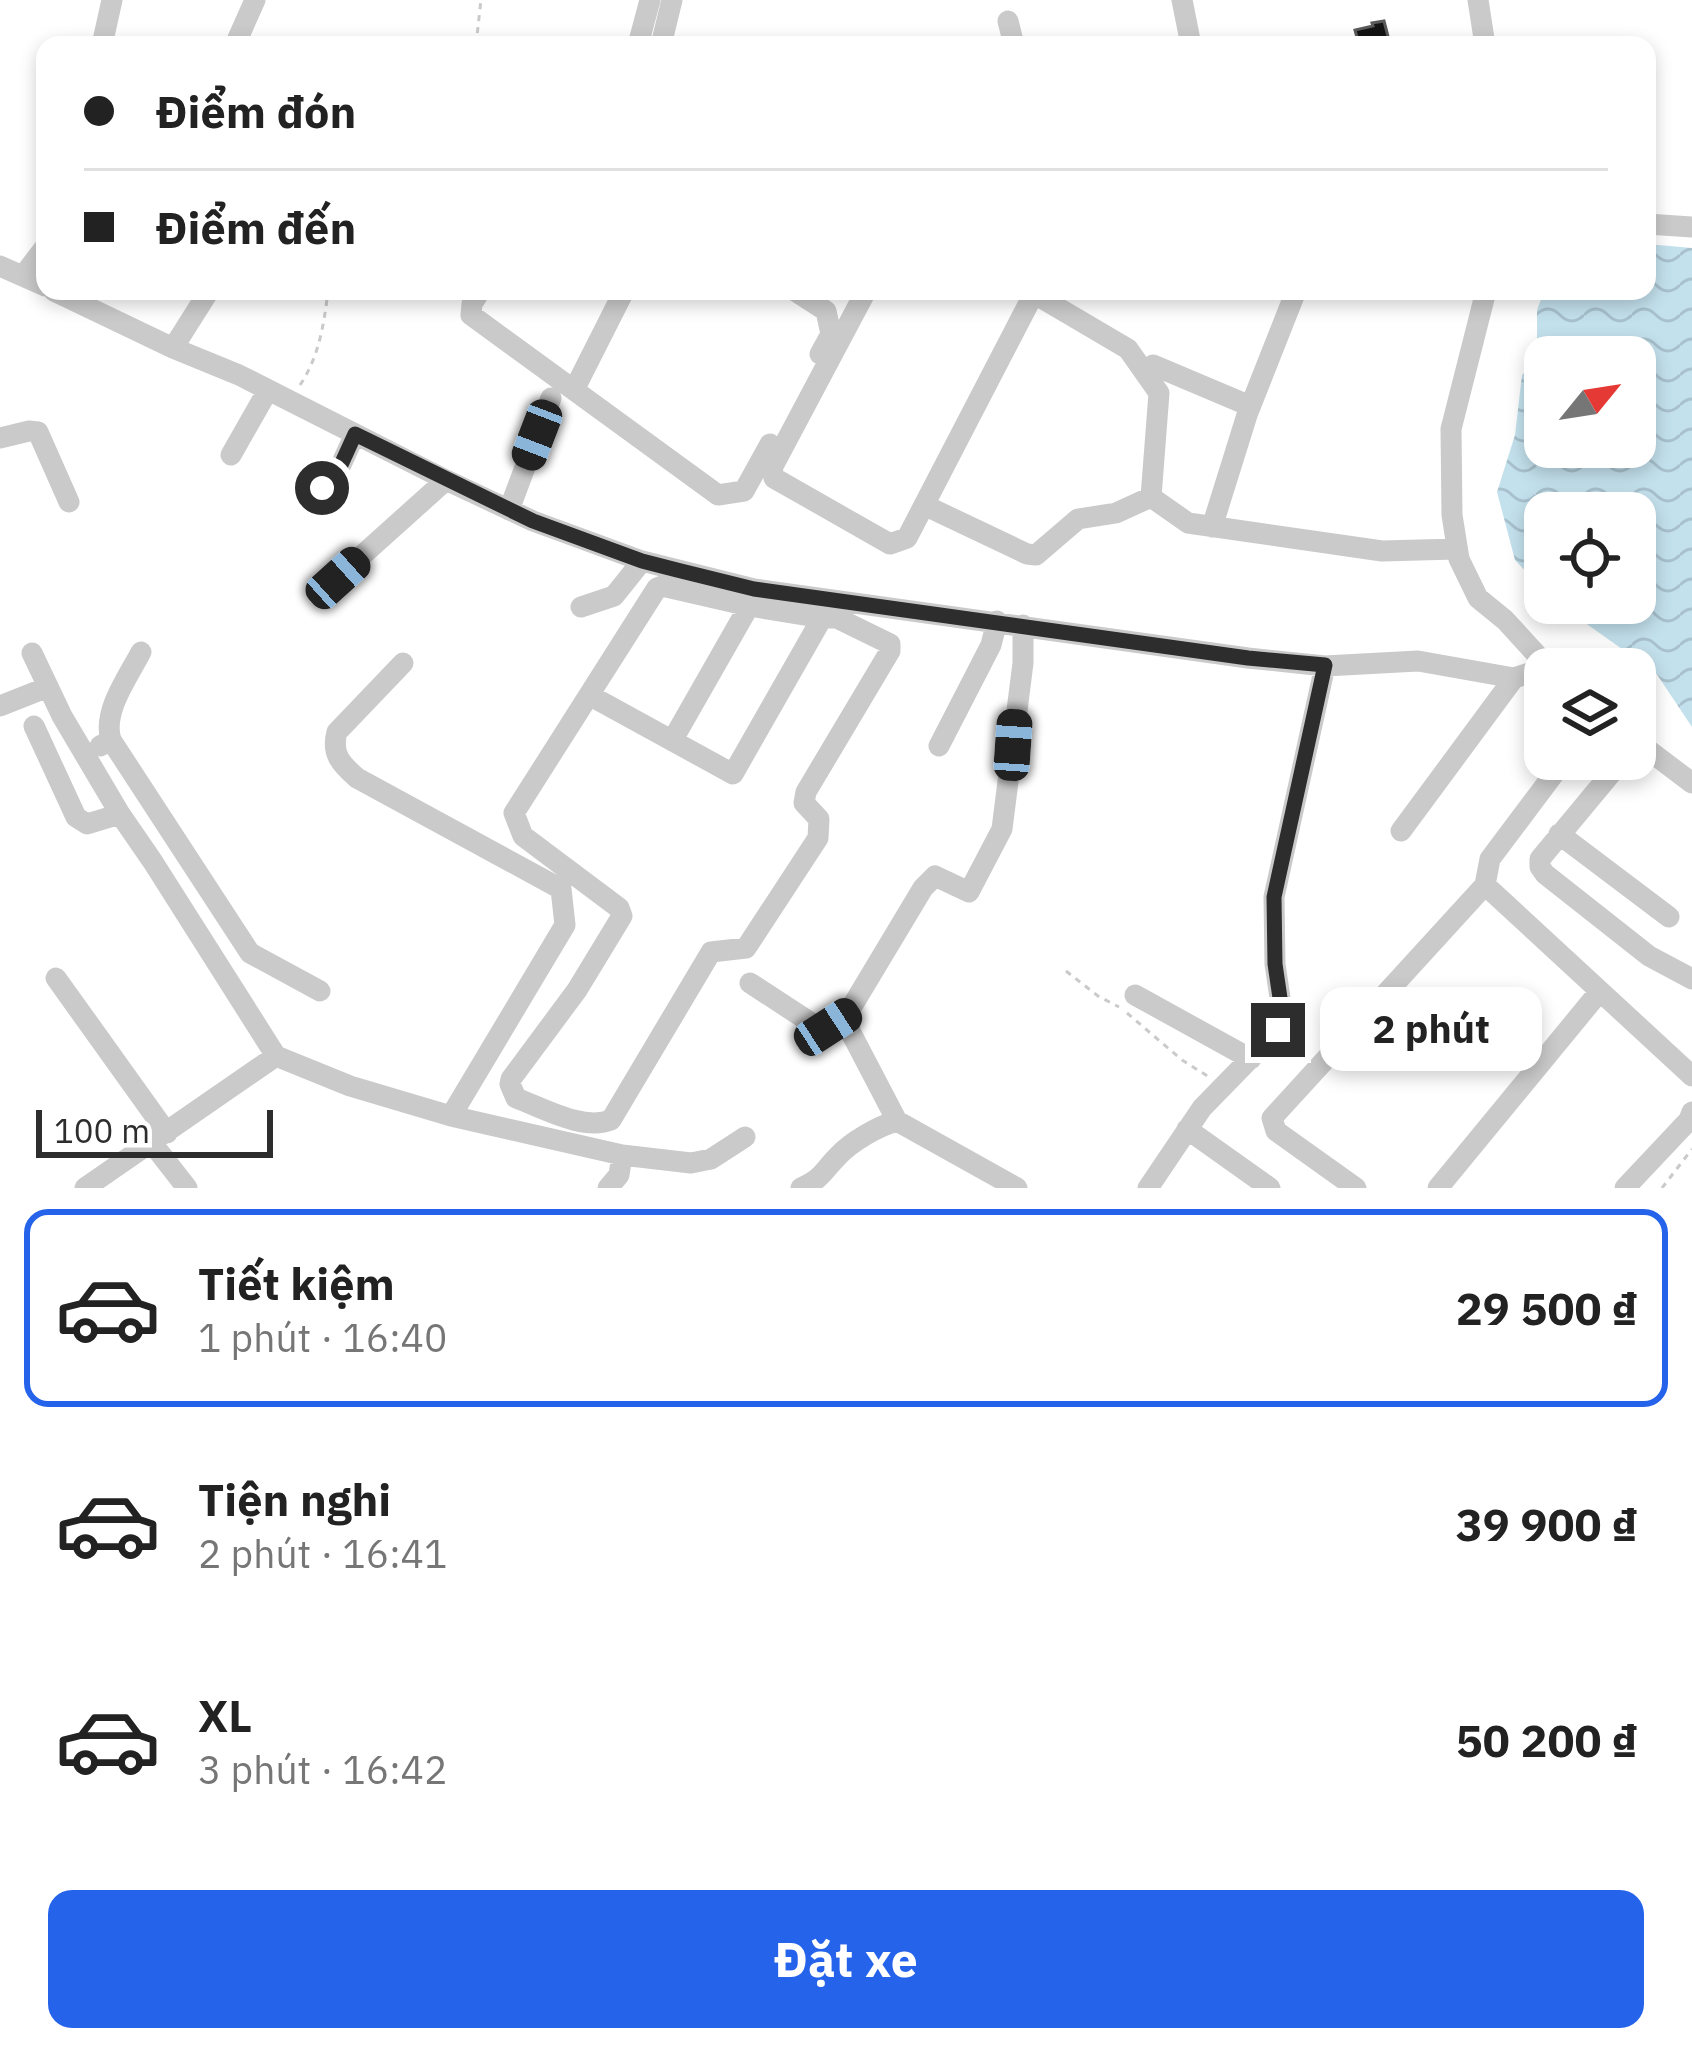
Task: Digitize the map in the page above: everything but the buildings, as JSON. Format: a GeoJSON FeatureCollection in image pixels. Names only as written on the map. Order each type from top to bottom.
{"type":"FeatureCollection","features":[{"type":"Feature","properties":{"kind":"street"},"geometry":{"type":"LineString","coordinates":[[104,36],[112,0]]}},
{"type":"Feature","properties":{"kind":"street"},"geometry":{"type":"LineString","coordinates":[[239,36],[255,0]]}},
{"type":"Feature","properties":{"kind":"street"},"geometry":{"type":"LineString","coordinates":[[640,36],[650,0]]}},
{"type":"Feature","properties":{"kind":"street"},"geometry":{"type":"LineString","coordinates":[[663,36],[672,0]]}},
{"type":"Feature","properties":{"kind":"street"},"geometry":{"type":"LineString","coordinates":[[1182,0],[1189,36]]}},
{"type":"Feature","properties":{"kind":"street"},"geometry":{"type":"LineString","coordinates":[[1478,0],[1484,36]]}},
{"type":"Feature","properties":{"kind":"street"},"geometry":{"type":"LineString","coordinates":[[1009,21],[1012,36]]}},
{"type":"Feature","properties":{"kind":"street"},"geometry":{"type":"LineString","coordinates":[[1656,225],[1692,227]]}},
{"type":"Feature","properties":{"kind":"street"},"geometry":{"type":"LineString","coordinates":[[7,270],[36,252]]}},
{"type":"Feature","properties":{"kind":"street"},"geometry":{"type":"LineString","coordinates":[[7,270],[36,282]]}},
{"type":"Feature","properties":{"kind":"street"},"geometry":{"type":"LineString","coordinates":[[72,300],[239,375],[509,510],[642,561],[754,589],[1248,658],[1325,665],[1418,662],[1514,678],[1524,675]]}},
{"type":"Feature","properties":{"kind":"street"},"geometry":{"type":"LineString","coordinates":[[173,349],[203,300]]}},
{"type":"Feature","properties":{"kind":"street"},"geometry":{"type":"LineString","coordinates":[[474,300],[471,315],[718,495],[744,491],[831,334],[826,310],[810,300]]}},
{"type":"Feature","properties":{"kind":"street"},"geometry":{"type":"LineString","coordinates":[[574,390],[619,300]]}},
{"type":"Feature","properties":{"kind":"street"},"geometry":{"type":"LineString","coordinates":[[861,300],[772,468],[774,478],[890,544],[907,538],[1030,300]]}},
{"type":"Feature","properties":{"kind":"street"},"geometry":{"type":"LineString","coordinates":[[1045,300],[1128,349],[1159,393],[1151,497]]}},
{"type":"Feature","properties":{"kind":"street"},"geometry":{"type":"LineString","coordinates":[[1212,526],[1250,406],[1293,300]]}},
{"type":"Feature","properties":{"kind":"street"},"geometry":{"type":"LineString","coordinates":[[1484,300],[1451,429],[1452,515],[1459,559],[1478,598],[1531,648]]}},
{"type":"Feature","properties":{"kind":"street"},"geometry":{"type":"LineString","coordinates":[[1153,365],[1250,406]]}},
{"type":"Feature","properties":{"kind":"street"},"geometry":{"type":"LineString","coordinates":[[231,455],[268,390]]}},
{"type":"Feature","properties":{"kind":"street"},"geometry":{"type":"LineString","coordinates":[[509,510],[551,398]]}},
{"type":"Feature","properties":{"kind":"street"},"geometry":{"type":"LineString","coordinates":[[0,438],[29,430],[38,433],[69,502]]}},
{"type":"Feature","properties":{"kind":"street"},"geometry":{"type":"LineString","coordinates":[[322,488],[340,467],[355,434]]}},
{"type":"Feature","properties":{"kind":"street"},"geometry":{"type":"LineString","coordinates":[[338,578],[446,481]]}},
{"type":"Feature","properties":{"kind":"street"},"geometry":{"type":"LineString","coordinates":[[924,505],[1036,555],[1078,519],[1116,513],[1151,497]]}},
{"type":"Feature","properties":{"kind":"street"},"geometry":{"type":"LineString","coordinates":[[1151,497],[1188,523],[1382,551],[1457,549]]}},
{"type":"Feature","properties":{"kind":"street"},"geometry":{"type":"LineString","coordinates":[[581,607],[614,596],[642,561]]}},
{"type":"Feature","properties":{"kind":"street"},"geometry":{"type":"LineString","coordinates":[[657,588],[748,606],[838,618],[890,644],[806,792],[804,803],[819,819],[818,838],[746,948],[711,952],[611,1120],[585,1123],[516,1098],[511,1079],[577,990],[622,916],[619,908],[523,836],[514,814],[657,588]]}},
{"type":"Feature","properties":{"kind":"street"},"geometry":{"type":"LineString","coordinates":[[672,741],[748,606]]}},
{"type":"Feature","properties":{"kind":"street"},"geometry":{"type":"LineString","coordinates":[[589,695],[733,774],[822,618]]}},
{"type":"Feature","properties":{"kind":"street"},"geometry":{"type":"LineString","coordinates":[[939,746],[998,622]]}},
{"type":"Feature","properties":{"kind":"street"},"geometry":{"type":"LineString","coordinates":[[750,983],[823,1030],[848,1013],[923,888],[935,876],[969,892],[1002,829],[1023,663],[1023,625]]}},
{"type":"Feature","properties":{"kind":"street"},"geometry":{"type":"LineString","coordinates":[[141,652],[115,704],[107,729],[111,740],[250,953],[320,992]]}},
{"type":"Feature","properties":{"kind":"street"},"geometry":{"type":"LineString","coordinates":[[32,653],[120,814],[276,1056],[350,1086],[451,1116],[622,1155],[691,1163],[711,1159],[745,1137]]}},
{"type":"Feature","properties":{"kind":"street"},"geometry":{"type":"LineString","coordinates":[[403,663],[337,732],[333,745],[337,758],[357,778],[561,890],[566,925],[451,1116]]}},
{"type":"Feature","properties":{"kind":"street"},"geometry":{"type":"LineString","coordinates":[[1148,1188],[1187,1129],[1278,1030],[1274,897],[1325,665]]}},
{"type":"Feature","properties":{"kind":"street"},"geometry":{"type":"LineString","coordinates":[[1401,831],[1514,678]]}},
{"type":"Feature","properties":{"kind":"street"},"geometry":{"type":"LineString","coordinates":[[0,706],[48,687]]}},
{"type":"Feature","properties":{"kind":"street"},"geometry":{"type":"LineString","coordinates":[[34,726],[76,817],[87,824],[120,814]]}},
{"type":"Feature","properties":{"kind":"street"},"geometry":{"type":"LineString","coordinates":[[86,755],[111,740]]}},
{"type":"Feature","properties":{"kind":"street"},"geometry":{"type":"LineString","coordinates":[[1656,760],[1692,783]]}},
{"type":"Feature","properties":{"kind":"street"},"geometry":{"type":"LineString","coordinates":[[1356,1188],[1276,1131],[1277,1109],[1485,885],[1490,859],[1549,780]]}},
{"type":"Feature","properties":{"kind":"street"},"geometry":{"type":"LineString","coordinates":[[1604,780],[1558,834],[1540,859],[1540,868],[1649,956],[1692,980]]}},
{"type":"Feature","properties":{"kind":"street"},"geometry":{"type":"LineString","coordinates":[[1558,834],[1669,916]]}},
{"type":"Feature","properties":{"kind":"street"},"geometry":{"type":"LineString","coordinates":[[1485,885],[1692,1076]]}},
{"type":"Feature","properties":{"kind":"street"},"geometry":{"type":"LineString","coordinates":[[542,964],[577,990]]}},
{"type":"Feature","properties":{"kind":"street"},"geometry":{"type":"LineString","coordinates":[[56,978],[187,1188]]}},
{"type":"Feature","properties":{"kind":"street"},"geometry":{"type":"LineString","coordinates":[[1438,1188],[1600,991]]}},
{"type":"Feature","properties":{"kind":"street"},"geometry":{"type":"LineString","coordinates":[[1135,995],[1251,1059]]}},
{"type":"Feature","properties":{"kind":"street"},"geometry":{"type":"LineString","coordinates":[[848,1013],[850,1031],[897,1120],[1017,1188]]}},
{"type":"Feature","properties":{"kind":"street"},"geometry":{"type":"LineString","coordinates":[[85,1188],[276,1056]]}},
{"type":"Feature","properties":{"kind":"street"},"geometry":{"type":"LineString","coordinates":[[1625,1188],[1692,1112]]}},
{"type":"Feature","properties":{"kind":"street"},"geometry":{"type":"LineString","coordinates":[[821,1184],[838,1155],[897,1120]]}},
{"type":"Feature","properties":{"kind":"street"},"geometry":{"type":"LineString","coordinates":[[1187,1129],[1270,1188]]}},
{"type":"Feature","properties":{"kind":"street"},"geometry":{"type":"LineString","coordinates":[[608,1188],[619,1175],[622,1155]]}},
{"type":"Feature","properties":{"kind":"path"},"geometry":{"type":"LineString","coordinates":[[477,36],[481,0]]}},
{"type":"Feature","properties":{"kind":"path"},"geometry":{"type":"LineString","coordinates":[[289,401],[310,370],[327,300]]}},
{"type":"Feature","properties":{"kind":"path"},"geometry":{"type":"LineString","coordinates":[[1066,971],[1224,1087]]}},
{"type":"Feature","properties":{"kind":"path"},"geometry":{"type":"LineString","coordinates":[[1662,1188],[1692,1149]]}},
{"type":"Feature","properties":{"kind":"water"},"geometry":{"type":"Polygon","coordinates":[[[1656,245],[1692,248],[1692,727],[1656,673],[1656,648],[1621,648],[1587,624],[1656,624],[1656,492],[1524,492],[1524,570],[1515,560],[1497,492],[1515,435],[1524,373],[1524,468],[1656,468],[1656,336],[1537,336],[1541,300],[1656,300],[1656,245]]]}},
{"type":"Feature","properties":{"kind":"route"},"geometry":{"type":"LineString","coordinates":[[322,488],[340,467],[355,434],[533,521],[642,561],[754,589],[1325,665],[1274,897],[1278,1030]]}}]}
